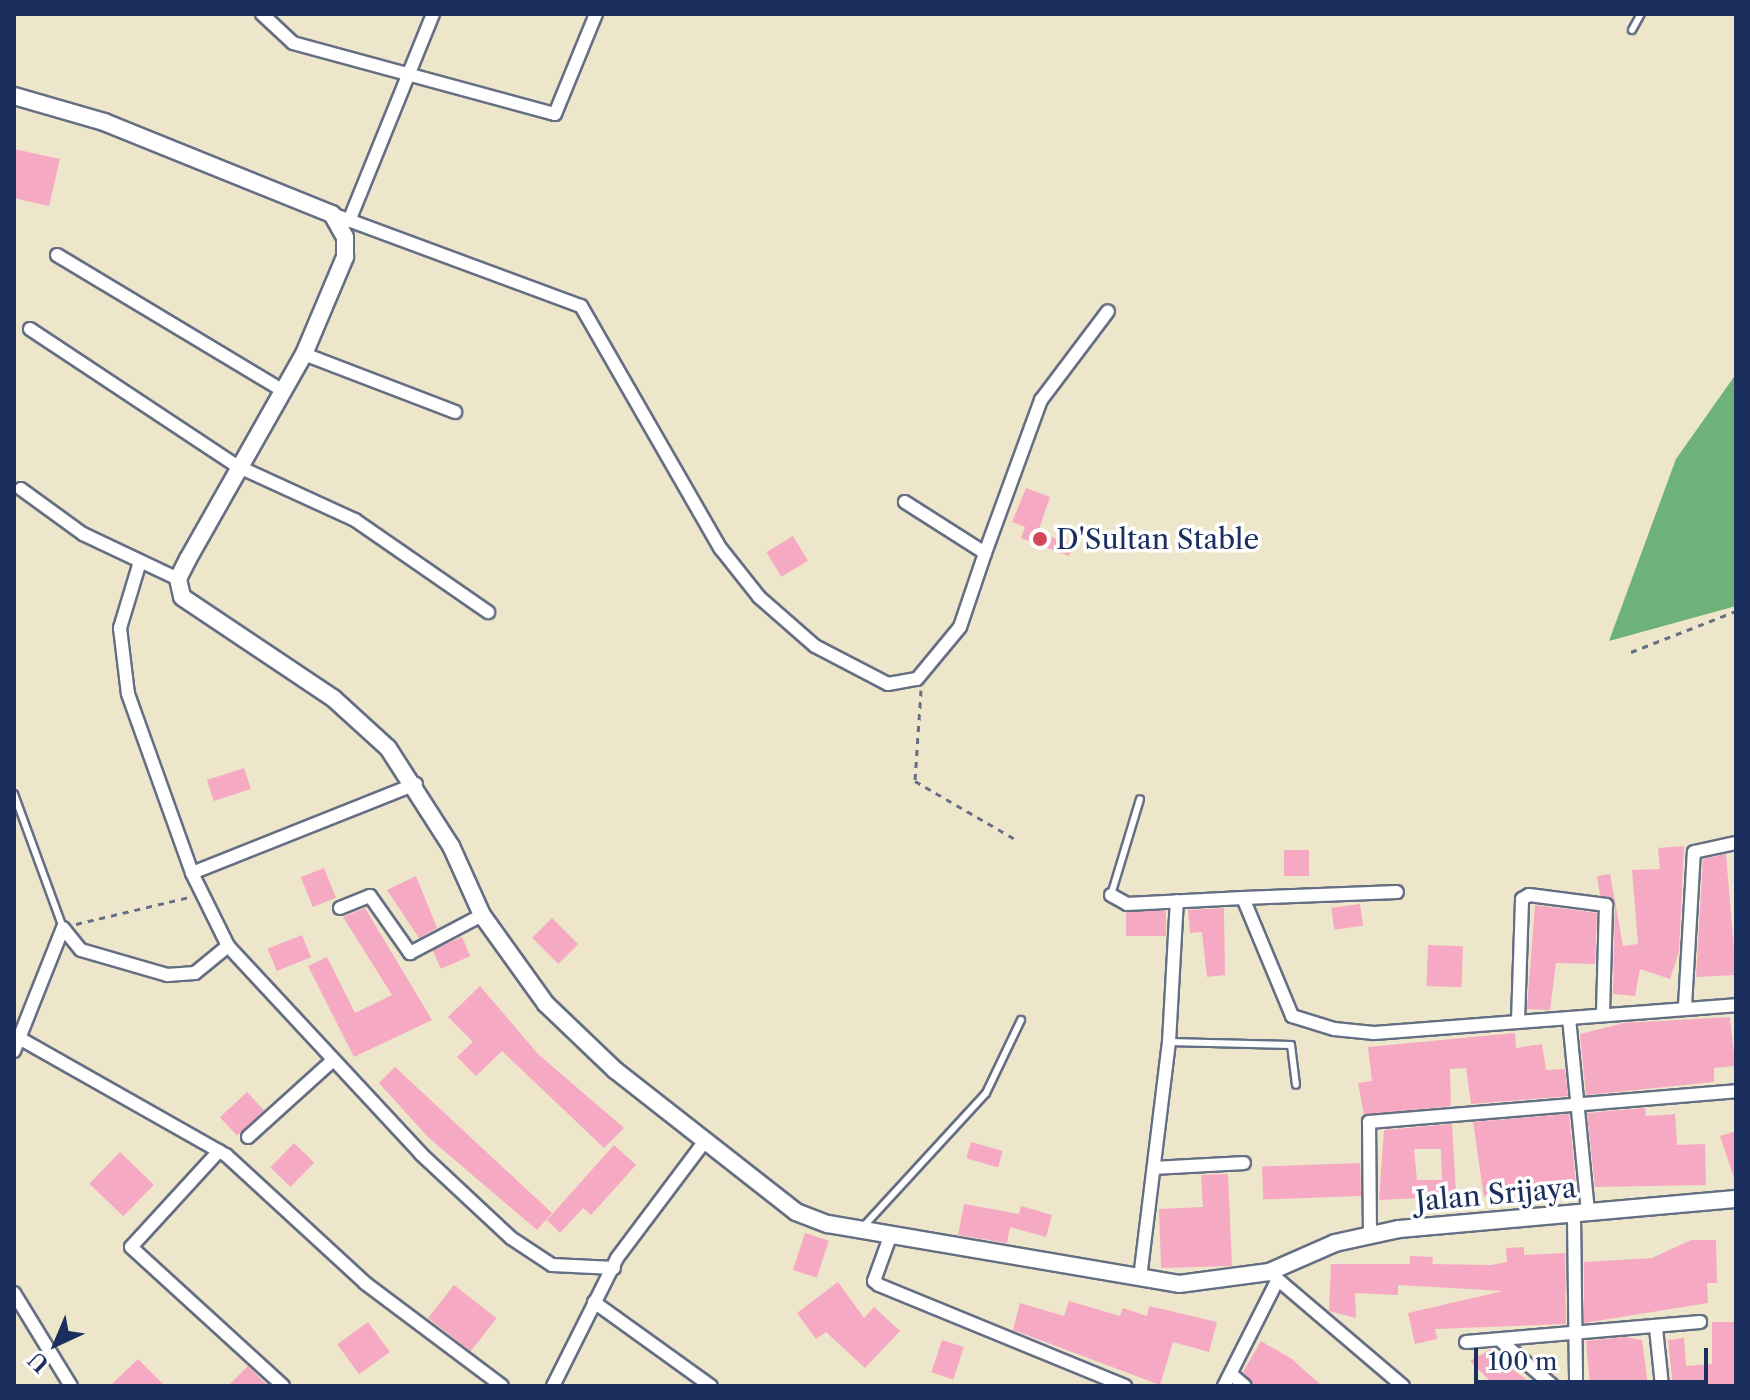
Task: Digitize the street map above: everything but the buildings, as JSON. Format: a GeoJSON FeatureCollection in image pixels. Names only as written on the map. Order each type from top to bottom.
{"type":"FeatureCollection","features":[{"type":"Feature","properties":{"kind":"street"},"geometry":{"type":"LineString","coordinates":[[262,14],[293,43],[414,73],[555,114],[596,14]]}},
{"type":"Feature","properties":{"kind":"street"},"geometry":{"type":"LineString","coordinates":[[349,221],[414,73],[433,14]]}},
{"type":"Feature","properties":{"kind":"street"},"geometry":{"type":"LineString","coordinates":[[14,96],[104,122],[349,221],[581,306],[721,549],[759,597],[815,646],[888,684],[917,679],[971,611],[985,553],[1041,400],[1108,311]]}},
{"type":"Feature","properties":{"kind":"street"},"geometry":{"type":"LineString","coordinates":[[21,489],[139,565],[178,579],[237,466],[304,354],[345,257],[345,237],[332,214]]}},
{"type":"Feature","properties":{"kind":"street"},"geometry":{"type":"LineString","coordinates":[[57,255],[283,391]]}},
{"type":"Feature","properties":{"kind":"street"},"geometry":{"type":"LineString","coordinates":[[30,329],[237,466],[355,520],[488,612]]}},
{"type":"Feature","properties":{"kind":"street"},"geometry":{"type":"LineString","coordinates":[[304,354],[455,412]]}},
{"type":"Feature","properties":{"kind":"street"},"geometry":{"type":"LineString","coordinates":[[905,502],[985,553]]}},
{"type":"Feature","properties":{"kind":"street"},"geometry":{"type":"LineString","coordinates":[[139,565],[120,649],[128,694],[192,873],[228,946],[332,1061],[536,1257],[566,1269],[614,1268]]}},
{"type":"Feature","properties":{"kind":"street","name":"Jalan Srijaya"},"geometry":{"type":"LineString","coordinates":[[178,579],[187,603],[333,698],[416,784],[482,915],[546,1004],[704,1142],[799,1214],[891,1234],[1140,1278],[1216,1283],[1273,1277],[1370,1235],[1736,1199]]}},
{"type":"Feature","properties":{"kind":"street"},"geometry":{"type":"LineString","coordinates":[[192,873],[416,784]]}},
{"type":"Feature","properties":{"kind":"street"},"geometry":{"type":"LineString","coordinates":[[1685,1006],[1694,852],[1736,843]]}},
{"type":"Feature","properties":{"kind":"street"},"geometry":{"type":"LineString","coordinates":[[1111,895],[1127,904],[1397,892]]}},
{"type":"Feature","properties":{"kind":"street"},"geometry":{"type":"LineString","coordinates":[[1518,1021],[1522,899],[1529,895],[1606,905],[1603,1011]]}},
{"type":"Feature","properties":{"kind":"street"},"geometry":{"type":"LineString","coordinates":[[340,908],[370,896],[410,953],[482,915]]}},
{"type":"Feature","properties":{"kind":"street"},"geometry":{"type":"LineString","coordinates":[[1243,898],[1292,1016],[1374,1033],[1569,1018],[1603,1011],[1736,1005]]}},
{"type":"Feature","properties":{"kind":"street"},"geometry":{"type":"LineString","coordinates":[[1140,1278],[1169,1042],[1177,901]]}},
{"type":"Feature","properties":{"kind":"street"},"geometry":{"type":"LineString","coordinates":[[14,1051],[63,928],[81,950],[167,975],[195,973],[228,946]]}},
{"type":"Feature","properties":{"kind":"street"},"geometry":{"type":"LineString","coordinates":[[1569,1018],[1577,1105],[1581,1213],[1576,1386]]}},
{"type":"Feature","properties":{"kind":"street"},"geometry":{"type":"LineString","coordinates":[[19,1038],[219,1151],[365,1283],[502,1386]]}},
{"type":"Feature","properties":{"kind":"street"},"geometry":{"type":"LineString","coordinates":[[248,1137],[332,1061]]}},
{"type":"Feature","properties":{"kind":"street"},"geometry":{"type":"LineString","coordinates":[[1370,1235],[1369,1122],[1736,1091]]}},
{"type":"Feature","properties":{"kind":"street"},"geometry":{"type":"LineString","coordinates":[[553,1386],[614,1268],[704,1142]]}},
{"type":"Feature","properties":{"kind":"street"},"geometry":{"type":"LineString","coordinates":[[219,1151],[131,1247],[283,1386]]}},
{"type":"Feature","properties":{"kind":"street"},"geometry":{"type":"LineString","coordinates":[[1154,1168],[1244,1163]]}},
{"type":"Feature","properties":{"kind":"street"},"geometry":{"type":"LineString","coordinates":[[891,1234],[874,1281],[879,1285],[1125,1386]]}},
{"type":"Feature","properties":{"kind":"street"},"geometry":{"type":"LineString","coordinates":[[1224,1386],[1273,1277],[1403,1386]]}},
{"type":"Feature","properties":{"kind":"street"},"geometry":{"type":"LineString","coordinates":[[14,1293],[71,1386]]}},
{"type":"Feature","properties":{"kind":"street"},"geometry":{"type":"LineString","coordinates":[[594,1302],[711,1386]]}},
{"type":"Feature","properties":{"kind":"street"},"geometry":{"type":"LineString","coordinates":[[1466,1342],[1502,1342],[1700,1322]]}},
{"type":"Feature","properties":{"kind":"street"},"geometry":{"type":"LineString","coordinates":[[1656,1328],[1662,1386]]}},
{"type":"Feature","properties":{"kind":"street"},"geometry":{"type":"LineString","coordinates":[[1502,1342],[1553,1386]]}},
{"type":"Feature","properties":{"kind":"street"},"geometry":{"type":"LineString","coordinates":[[1231,1374],[1245,1386]]}},
{"type":"Feature","properties":{"kind":"lane"},"geometry":{"type":"LineString","coordinates":[[1632,30],[1641,14]]}},
{"type":"Feature","properties":{"kind":"lane"},"geometry":{"type":"LineString","coordinates":[[14,794],[63,928]]}},
{"type":"Feature","properties":{"kind":"lane"},"geometry":{"type":"LineString","coordinates":[[1111,895],[1140,799]]}},
{"type":"Feature","properties":{"kind":"lane"},"geometry":{"type":"LineString","coordinates":[[862,1228],[986,1093],[1021,1020]]}},
{"type":"Feature","properties":{"kind":"lane"},"geometry":{"type":"LineString","coordinates":[[1169,1042],[1291,1045],[1296,1085]]}},
{"type":"Feature","properties":{"kind":"path"},"geometry":{"type":"LineString","coordinates":[[1631,652],[1736,611]]}},
{"type":"Feature","properties":{"kind":"path"},"geometry":{"type":"LineString","coordinates":[[917,679],[924,711],[915,781],[1015,839]]}},
{"type":"Feature","properties":{"kind":"path"},"geometry":{"type":"LineString","coordinates":[[63,928],[201,894]]}},
{"type":"Feature","properties":{"kind":"green space"},"geometry":{"type":"Polygon","coordinates":[[[1736,374],[1736,606],[1609,641],[1676,459],[1736,374]]]}},
{"type":"Feature","properties":{"kind":"place","name":"D'Sultan Stable"},"geometry":{"type":"Point","coordinates":[1040,539]}}]}
